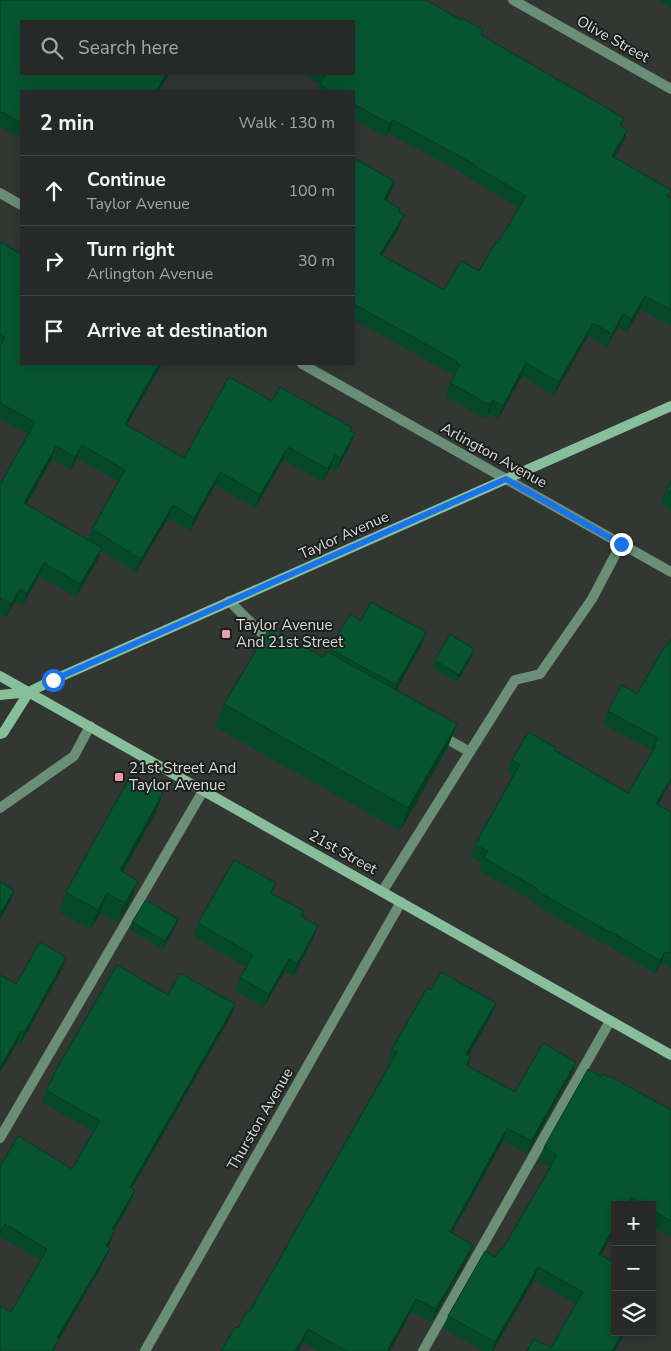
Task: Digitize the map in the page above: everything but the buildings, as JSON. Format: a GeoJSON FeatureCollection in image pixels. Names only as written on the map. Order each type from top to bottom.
{"type":"FeatureCollection","features":[{"type":"Feature","properties":{"kind":"street","name":"Olive Street"},"geometry":{"type":"LineString","coordinates":[[513,0],[671,89]]}},
{"type":"Feature","properties":{"kind":"street"},"geometry":{"type":"LineString","coordinates":[[0,193],[20,204]]}},
{"type":"Feature","properties":{"kind":"street","name":"Arlington Avenue"},"geometry":{"type":"LineString","coordinates":[[304,365],[671,572]]}},
{"type":"Feature","properties":{"kind":"street","name":"Taylor Avenue"},"geometry":{"type":"LineString","coordinates":[[0,695],[29,692],[671,406]]}},
{"type":"Feature","properties":{"kind":"street"},"geometry":{"type":"LineString","coordinates":[[382,892],[515,680],[540,674],[592,599],[621,544]]}},
{"type":"Feature","properties":{"kind":"street"},"geometry":{"type":"LineString","coordinates":[[229,602],[273,644],[281,648]]}},
{"type":"Feature","properties":{"kind":"street","name":"21st Street"},"geometry":{"type":"LineString","coordinates":[[0,676],[671,1055]]}},
{"type":"Feature","properties":{"kind":"street"},"geometry":{"type":"LineString","coordinates":[[0,734],[3,733],[29,692]]}},
{"type":"Feature","properties":{"kind":"street"},"geometry":{"type":"LineString","coordinates":[[0,808],[74,756],[90,726]]}},
{"type":"Feature","properties":{"kind":"street"},"geometry":{"type":"LineString","coordinates":[[428,728],[470,752]]}},
{"type":"Feature","properties":{"kind":"street"},"geometry":{"type":"LineString","coordinates":[[0,1138],[203,791]]}},
{"type":"Feature","properties":{"kind":"street","name":"Thurston Avenue"},"geometry":{"type":"LineString","coordinates":[[145,1351],[400,902]]}},
{"type":"Feature","properties":{"kind":"street"},"geometry":{"type":"LineString","coordinates":[[423,1351],[610,1020]]}},
{"type":"Feature","properties":{"kind":"place","name":"Taylor Avenue And 21st Street"},"geometry":{"type":"Point","coordinates":[226,634]}},
{"type":"Feature","properties":{"kind":"place","name":"21st Street And Taylor Avenue"},"geometry":{"type":"Point","coordinates":[119,777]}},
{"type":"Feature","properties":{"kind":"route"},"geometry":{"type":"LineString","coordinates":[[53,680],[506,479],[621,544]]}}]}
